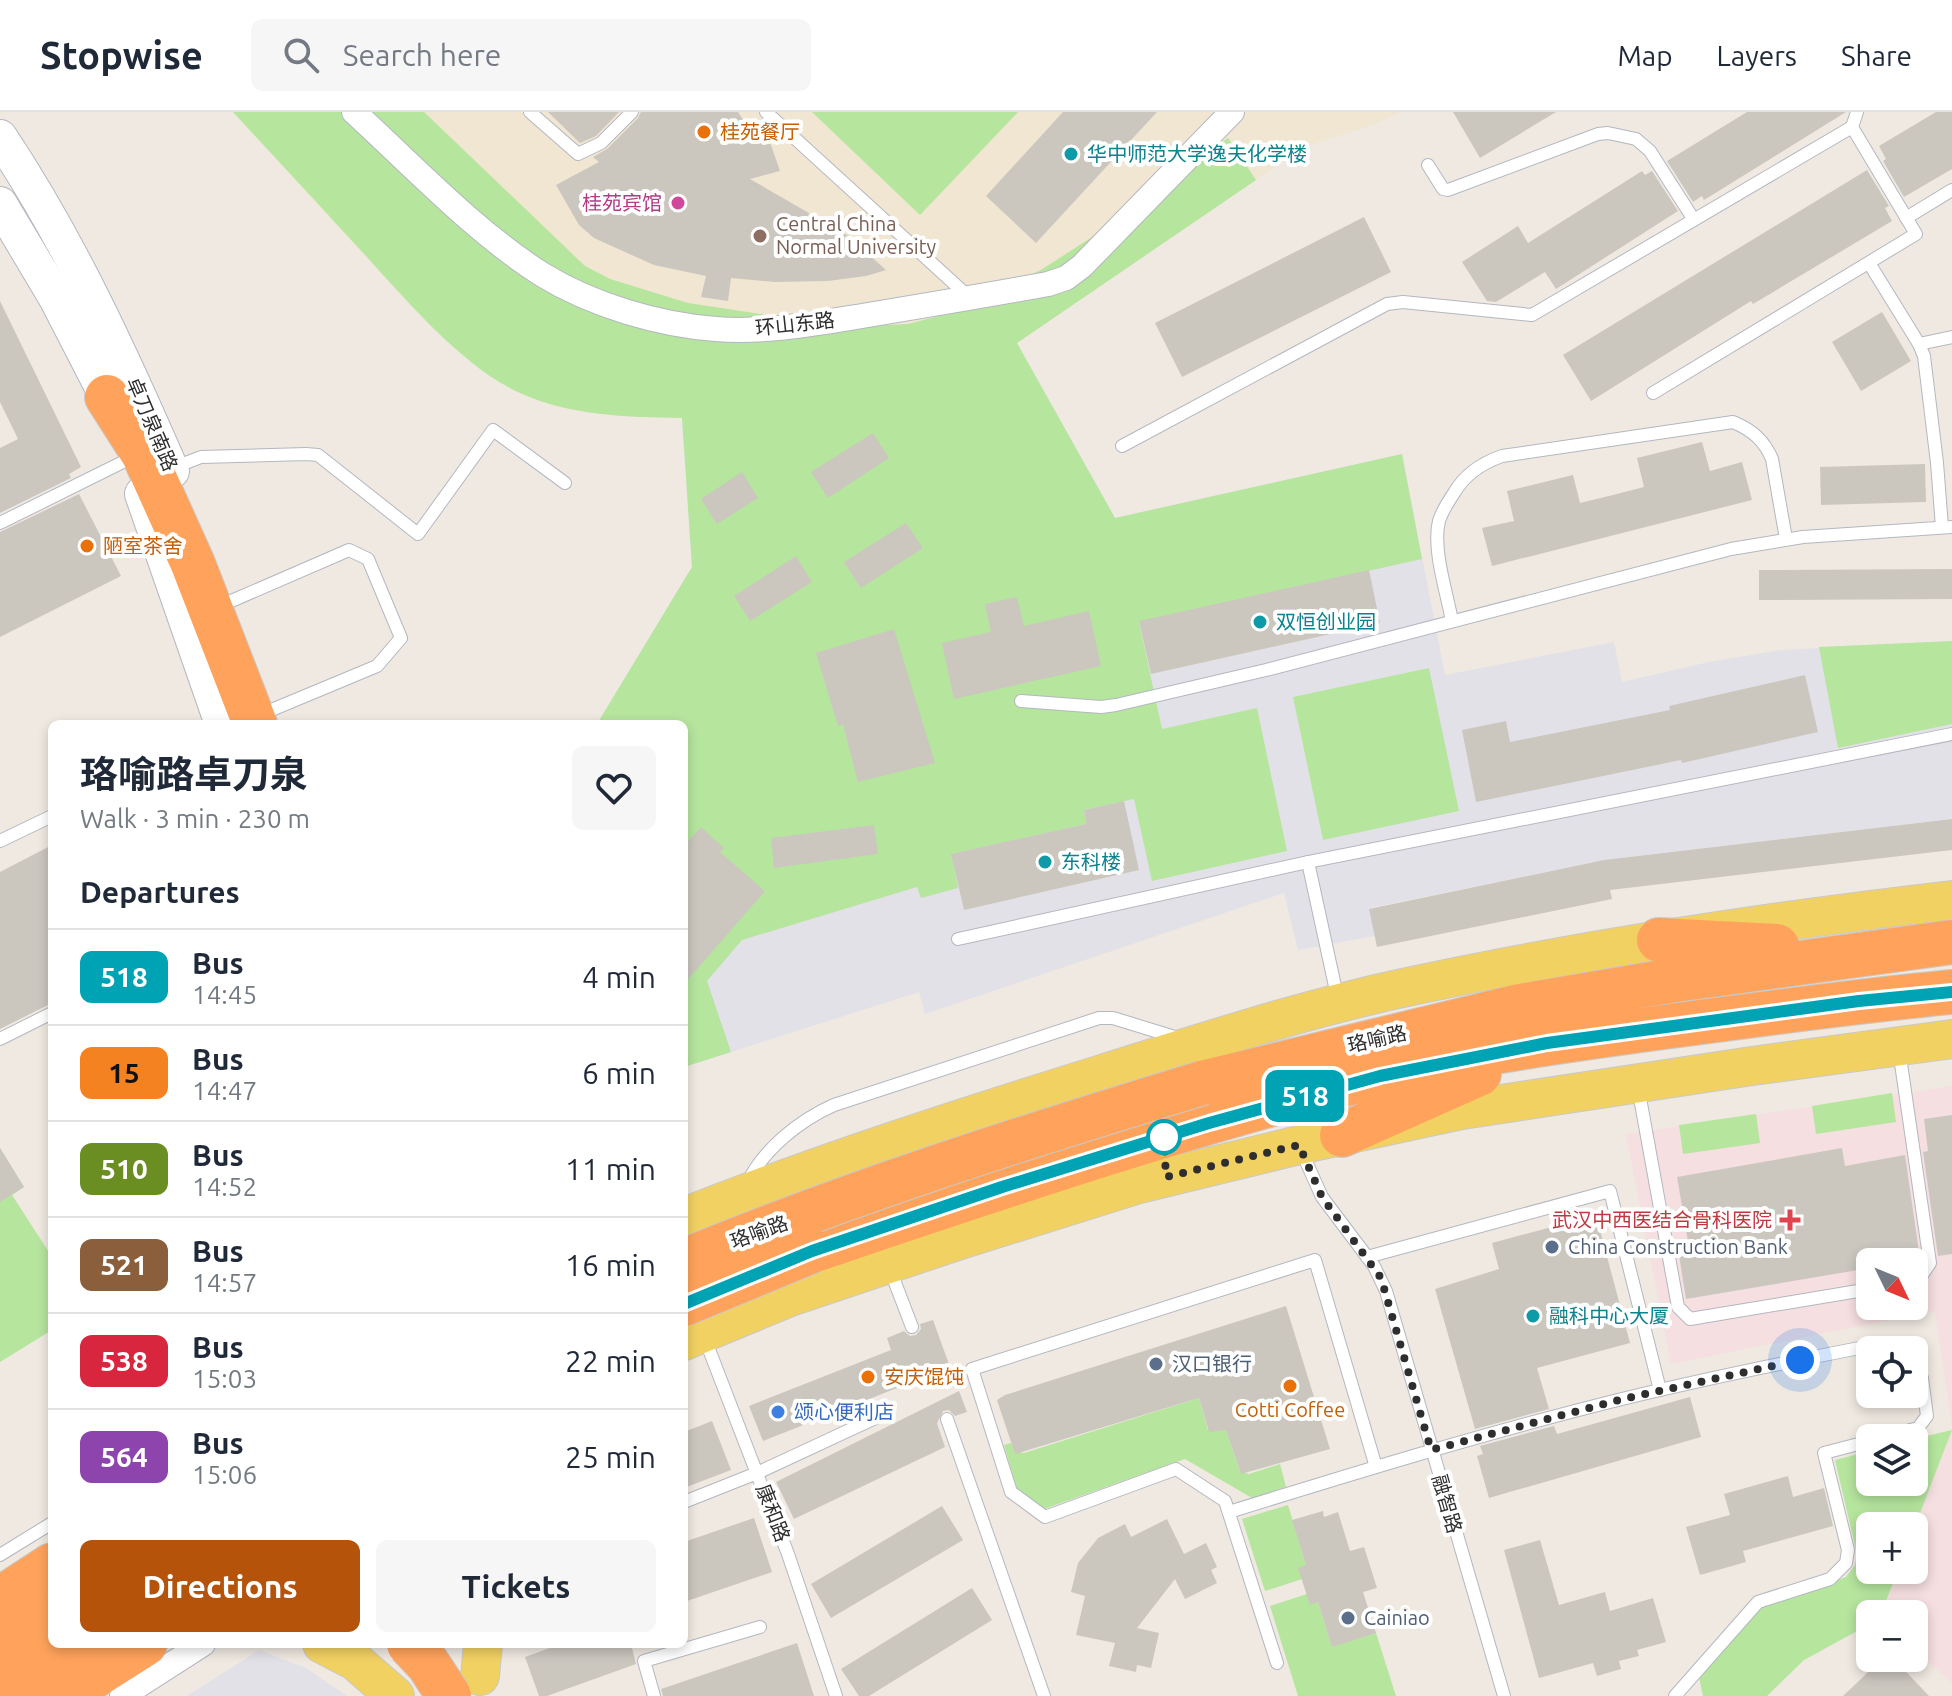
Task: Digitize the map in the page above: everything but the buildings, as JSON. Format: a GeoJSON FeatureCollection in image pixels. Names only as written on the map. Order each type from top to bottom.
{"type":"FeatureCollection","features":[{"type":"Feature","properties":{"kind":"highway"},"geometry":{"type":"LineString","coordinates":[[107,397],[144,455],[266,720]]}},
{"type":"Feature","properties":{"kind":"highway"},"geometry":{"type":"LineString","coordinates":[[1659,940],[1863,952]]}},
{"type":"Feature","properties":{"kind":"highway","name":"珞喻路"},"geometry":{"type":"LineString","coordinates":[[688,1260],[904,1179],[1050,1129],[1202,1083],[1520,1006],[1863,952],[1952,942]]}},
{"type":"Feature","properties":{"kind":"highway","name":"珞喻路"},"geometry":{"type":"LineString","coordinates":[[690,1326],[812,1251],[1002,1187],[1202,1083],[1380,1076],[1547,1043],[1859,1001],[1952,992]]}},
{"type":"Feature","properties":{"kind":"highway"},"geometry":{"type":"LineString","coordinates":[[1342,1135],[1547,1043]]}},
{"type":"Feature","properties":{"kind":"highway"},"geometry":{"type":"LineString","coordinates":[[688,1268],[812,1251]]}},
{"type":"Feature","properties":{"kind":"highway"},"geometry":{"type":"LineString","coordinates":[[25,1623],[48,1574]]}},
{"type":"Feature","properties":{"kind":"highway"},"geometry":{"type":"LineString","coordinates":[[0,1695],[76,1648]]}},
{"type":"Feature","properties":{"kind":"highway"},"geometry":{"type":"LineString","coordinates":[[63,1696],[139,1648]]}},
{"type":"Feature","properties":{"kind":"highway"},"geometry":{"type":"LineString","coordinates":[[413,1648],[428,1664],[474,1671]]}},
{"type":"Feature","properties":{"kind":"main road","name":"卓刀泉南路"},"geometry":{"type":"LineString","coordinates":[[0,137],[46,210],[88,286],[129,372],[229,602],[266,720]]}},
{"type":"Feature","properties":{"kind":"main road","name":"卓刀泉南路"},"geometry":{"type":"LineString","coordinates":[[0,204],[56,298],[107,397],[221,720]]}},
{"type":"Feature","properties":{"kind":"main road"},"geometry":{"type":"LineString","coordinates":[[688,1215],[944,1123],[1202,1083],[1339,1005],[1411,986],[1803,917],[1952,900]]}},
{"type":"Feature","properties":{"kind":"main road"},"geometry":{"type":"LineString","coordinates":[[690,1326],[790,1297],[1139,1184],[1342,1135],[1462,1110],[1952,1039]]}},
{"type":"Feature","properties":{"kind":"main road"},"geometry":{"type":"LineString","coordinates":[[743,1194],[736,1232],[742,1254],[753,1272],[772,1289],[790,1297]]}},
{"type":"Feature","properties":{"kind":"main road"},"geometry":{"type":"LineString","coordinates":[[330,1648],[355,1661],[395,1696]]}},
{"type":"Feature","properties":{"kind":"main road"},"geometry":{"type":"LineString","coordinates":[[434,1648],[440,1696]]}},
{"type":"Feature","properties":{"kind":"street","name":"环山东路"},"geometry":{"type":"LineString","coordinates":[[354,112],[513,254],[558,282],[632,312],[717,329],[806,325],[1048,284],[1066,278],[1082,266],[1232,112]]}},
{"type":"Feature","properties":{"kind":"street"},"geometry":{"type":"LineString","coordinates":[[122,1696],[197,1648]]}},
{"type":"Feature","properties":{"kind":"lane"},"geometry":{"type":"LineString","coordinates":[[530,112],[578,154],[601,143],[632,112]]}},
{"type":"Feature","properties":{"kind":"lane"},"geometry":{"type":"LineString","coordinates":[[766,112],[970,298]]}},
{"type":"Feature","properties":{"kind":"lane"},"geometry":{"type":"LineString","coordinates":[[1122,446],[1387,304],[1403,302],[1532,315],[1852,127],[1857,112]]}},
{"type":"Feature","properties":{"kind":"lane"},"geometry":{"type":"LineString","coordinates":[[1653,393],[1916,234],[1852,127]]}},
{"type":"Feature","properties":{"kind":"lane"},"geometry":{"type":"LineString","coordinates":[[1428,165],[1443,189],[1448,190],[1598,134],[1627,136],[1650,151],[1694,220]]}},
{"type":"Feature","properties":{"kind":"lane"},"geometry":{"type":"LineString","coordinates":[[1906,218],[1952,190]]}},
{"type":"Feature","properties":{"kind":"lane"},"geometry":{"type":"LineString","coordinates":[[1021,701],[1101,707],[1116,705],[1266,670],[1731,549],[1786,539],[1947,527],[1924,356],[1869,263]]}},
{"type":"Feature","properties":{"kind":"lane"},"geometry":{"type":"LineString","coordinates":[[1919,344],[1952,337]]}},
{"type":"Feature","properties":{"kind":"lane"},"geometry":{"type":"LineString","coordinates":[[1452,621],[1438,546],[1438,524],[1443,510],[1468,475],[1502,456],[1733,422],[1746,427],[1767,447],[1772,459],[1786,539]]}},
{"type":"Feature","properties":{"kind":"lane"},"geometry":{"type":"LineString","coordinates":[[171,468],[201,457],[318,455],[418,534],[493,430],[565,483]]}},
{"type":"Feature","properties":{"kind":"lane"},"geometry":{"type":"LineString","coordinates":[[0,523],[129,459]]}},
{"type":"Feature","properties":{"kind":"lane"},"geometry":{"type":"LineString","coordinates":[[1937,463],[1952,462]]}},
{"type":"Feature","properties":{"kind":"lane"},"geometry":{"type":"LineString","coordinates":[[229,602],[349,550],[368,559],[401,638],[377,666],[266,720]]}},
{"type":"Feature","properties":{"kind":"lane"},"geometry":{"type":"LineString","coordinates":[[958,939],[1308,862],[1952,734]]}},
{"type":"Feature","properties":{"kind":"lane"},"geometry":{"type":"LineString","coordinates":[[0,841],[48,818]]}},
{"type":"Feature","properties":{"kind":"lane"},"geometry":{"type":"LineString","coordinates":[[1308,862],[1339,1005]]}},
{"type":"Feature","properties":{"kind":"lane"},"geometry":{"type":"LineString","coordinates":[[0,1039],[48,1015]]}},
{"type":"Feature","properties":{"kind":"lane"},"geometry":{"type":"LineString","coordinates":[[743,1194],[760,1160],[811,1117],[834,1105],[1099,1018],[1113,1018],[1202,1083]]}},
{"type":"Feature","properties":{"kind":"lane"},"geometry":{"type":"LineString","coordinates":[[1898,1046],[1928,1248]]}},
{"type":"Feature","properties":{"kind":"lane"},"geometry":{"type":"LineString","coordinates":[[1637,1084],[1678,1307],[1690,1319],[1856,1291]]}},
{"type":"Feature","properties":{"kind":"lane","name":"融智路"},"geometry":{"type":"LineString","coordinates":[[1299,1145],[1322,1197],[1367,1257],[1386,1291],[1504,1696]]}},
{"type":"Feature","properties":{"kind":"lane"},"geometry":{"type":"LineString","coordinates":[[1367,1257],[1610,1191],[1660,1390]]}},
{"type":"Feature","properties":{"kind":"lane"},"geometry":{"type":"LineString","coordinates":[[1277,1663],[1225,1501],[1176,1469],[1045,1517],[1011,1492],[972,1369],[1315,1260],[1376,1467]]}},
{"type":"Feature","properties":{"kind":"lane"},"geometry":{"type":"LineString","coordinates":[[887,1264],[912,1327]]}},
{"type":"Feature","properties":{"kind":"lane","name":"康和路"},"geometry":{"type":"LineString","coordinates":[[690,1326],[757,1473],[836,1696]]}},
{"type":"Feature","properties":{"kind":"lane"},"geometry":{"type":"LineString","coordinates":[[1229,1512],[1431,1450],[1660,1390],[1856,1349]]}},
{"type":"Feature","properties":{"kind":"lane"},"geometry":{"type":"LineString","coordinates":[[688,1500],[757,1473],[884,1414]]}},
{"type":"Feature","properties":{"kind":"lane"},"geometry":{"type":"LineString","coordinates":[[947,1419],[1044,1696]]}},
{"type":"Feature","properties":{"kind":"lane"},"geometry":{"type":"LineString","coordinates":[[1675,1696],[1758,1602],[1822,1582],[1843,1569],[1848,1550],[1824,1453],[1856,1445]]}},
{"type":"Feature","properties":{"kind":"lane"},"geometry":{"type":"LineString","coordinates":[[0,1555],[48,1525]]}},
{"type":"Feature","properties":{"kind":"lane"},"geometry":{"type":"LineString","coordinates":[[654,1696],[644,1661],[760,1627]]}},
{"type":"Feature","properties":{"kind":"shaded area","name":"Central China Normal University"},"geometry":{"type":"Polygon","coordinates":[[[233,112],[1401,112],[1375,124],[1304,147],[1017,343],[616,416],[557,407],[518,392],[457,350],[398,292],[233,112]]]}},
{"type":"Feature","properties":{"kind":"shaded area"},"geometry":{"type":"Polygon","coordinates":[[[1017,343],[1115,518],[1402,454],[1445,675],[1614,642],[1622,682],[1709,662],[1782,650],[1952,641],[1952,819],[1604,860],[1370,908],[1375,936],[1298,950],[1284,893],[925,1014],[919,992],[688,1066],[688,720],[599,720],[692,567],[682,418],[1017,343]]]}},
{"type":"Feature","properties":{"kind":"shaded area","name":"武汉中西医结合骨科医院"},"geometry":{"type":"Polygon","coordinates":[[[1952,1086],[1952,1426],[1935,1311],[1928,1312],[1928,1248],[1856,1248],[1856,1320],[1890,1320],[1671,1364],[1626,1134],[1952,1086]]]}},
{"type":"Feature","properties":{"kind":"shaded area"},"geometry":{"type":"Polygon","coordinates":[[[1952,1431],[1952,1683],[1928,1662],[1928,1600],[1886,1600],[1893,1584],[1928,1584],[1928,1512],[1921,1512],[1952,1431]]]}},
{"type":"Feature","properties":{"kind":"shaded area"},"geometry":{"type":"Polygon","coordinates":[[[259,1650],[306,1668],[347,1696],[187,1696],[259,1650]]]}},
{"type":"Feature","properties":{"kind":"green space"},"geometry":{"type":"Polygon","coordinates":[[[233,112],[424,112],[585,266],[610,279],[688,303],[846,327],[908,324],[947,314],[1041,270],[1092,237],[1228,138],[1256,180],[1017,343],[1115,518],[1402,454],[1422,559],[1139,622],[1162,729],[1257,708],[1287,851],[1152,881],[1134,799],[1084,810],[1086,824],[952,854],[958,888],[921,898],[917,887],[742,940],[707,981],[731,1052],[688,1066],[688,720],[599,720],[692,567],[682,418],[620,416],[579,411],[539,401],[499,382],[478,367],[418,313],[233,112]]]}},
{"type":"Feature","properties":{"kind":"green space"},"geometry":{"type":"Polygon","coordinates":[[[812,112],[1018,112],[920,215],[812,112]]]}},
{"type":"Feature","properties":{"kind":"green space"},"geometry":{"type":"Polygon","coordinates":[[[1952,641],[1952,724],[1838,748],[1819,647],[1952,641]]]}},
{"type":"Feature","properties":{"kind":"green space"},"geometry":{"type":"Polygon","coordinates":[[[1429,668],[1459,811],[1323,840],[1293,697],[1429,668]]]}},
{"type":"Feature","properties":{"kind":"green space"},"geometry":{"type":"Polygon","coordinates":[[[1892,1093],[1896,1122],[1816,1134],[1812,1106],[1892,1093]]]}},
{"type":"Feature","properties":{"kind":"green space"},"geometry":{"type":"Polygon","coordinates":[[[1756,1114],[1760,1143],[1683,1154],[1679,1125],[1756,1114]]]}},
{"type":"Feature","properties":{"kind":"green space"},"geometry":{"type":"Polygon","coordinates":[[[0,1148],[24,1187],[12,1195],[48,1251],[48,1332],[0,1362],[0,1148]]]}},
{"type":"Feature","properties":{"kind":"green space"},"geometry":{"type":"Polygon","coordinates":[[[1199,1398],[1208,1430],[1225,1427],[1240,1471],[1249,1474],[1280,1464],[1286,1487],[1252,1498],[1185,1459],[1044,1509],[1017,1489],[1004,1445],[1011,1443],[1015,1451],[1024,1453],[1199,1398]]]}},
{"type":"Feature","properties":{"kind":"green space"},"geometry":{"type":"Polygon","coordinates":[[[1952,1430],[1928,1493],[1928,1436],[1952,1430]]]}},
{"type":"Feature","properties":{"kind":"green space"},"geometry":{"type":"Polygon","coordinates":[[[1856,1455],[1856,1496],[1927,1496],[1921,1512],[1856,1512],[1856,1550],[1835,1460],[1856,1455]]]}},
{"type":"Feature","properties":{"kind":"green space"},"geometry":{"type":"Polygon","coordinates":[[[1288,1505],[1306,1565],[1302,1579],[1265,1591],[1242,1519],[1288,1505]]]}},
{"type":"Feature","properties":{"kind":"green space"},"geometry":{"type":"Polygon","coordinates":[[[1856,1560],[1856,1584],[1893,1584],[1886,1600],[1856,1600],[1856,1632],[1804,1660],[1767,1696],[1703,1696],[1699,1677],[1761,1608],[1846,1577],[1856,1560]]]}},
{"type":"Feature","properties":{"kind":"green space"},"geometry":{"type":"Polygon","coordinates":[[[1307,1594],[1318,1602],[1332,1646],[1376,1633],[1396,1696],[1298,1696],[1270,1606],[1307,1594]]]}},
{"type":"Feature","properties":{"kind":"bus line","name":"518"},"geometry":{"type":"LineString","coordinates":[[688,1302],[812,1251],[1002,1187],[1209,1123],[1380,1076],[1547,1043],[1859,1001],[1952,992]]}},
{"type":"Feature","properties":{"kind":"place","name":"桂苑餐厅"},"geometry":{"type":"Point","coordinates":[704,132]}},
{"type":"Feature","properties":{"kind":"place","name":"华中师范大学逸夫化学楼"},"geometry":{"type":"Point","coordinates":[1071,154]}},
{"type":"Feature","properties":{"kind":"place","name":"桂苑宾馆"},"geometry":{"type":"Point","coordinates":[678,203]}},
{"type":"Feature","properties":{"kind":"place","name":"Central China Normal University"},"geometry":{"type":"Point","coordinates":[760,236]}},
{"type":"Feature","properties":{"kind":"place","name":"陋室茶舍"},"geometry":{"type":"Point","coordinates":[87,546]}},
{"type":"Feature","properties":{"kind":"place","name":"双恒创业园"},"geometry":{"type":"Point","coordinates":[1260,622]}},
{"type":"Feature","properties":{"kind":"place","name":"东科楼"},"geometry":{"type":"Point","coordinates":[1045,862]}},
{"type":"Feature","properties":{"kind":"place","name":"武汉中西医结合骨科医院"},"geometry":{"type":"Point","coordinates":[1790,1220]}},
{"type":"Feature","properties":{"kind":"place","name":"China Construction Bank"},"geometry":{"type":"Point","coordinates":[1552,1247]}},
{"type":"Feature","properties":{"kind":"place","name":"融科中心大厦"},"geometry":{"type":"Point","coordinates":[1533,1316]}},
{"type":"Feature","properties":{"kind":"place","name":"汉口银行"},"geometry":{"type":"Point","coordinates":[1156,1364]}},
{"type":"Feature","properties":{"kind":"place","name":"安庆馄饨"},"geometry":{"type":"Point","coordinates":[868,1377]}},
{"type":"Feature","properties":{"kind":"place","name":"Cotti Coffee"},"geometry":{"type":"Point","coordinates":[1290,1386]}},
{"type":"Feature","properties":{"kind":"place","name":"颂心便利店"},"geometry":{"type":"Point","coordinates":[778,1412]}},
{"type":"Feature","properties":{"kind":"place","name":"Cainiao"},"geometry":{"type":"Point","coordinates":[1348,1618]}},
{"type":"Feature","properties":{"kind":"route"},"geometry":{"type":"LineString","coordinates":[[1164,1137],[1166,1177],[1299,1145],[1306,1167],[1322,1197],[1381,1278],[1431,1450],[1623,1399],[1800,1360]]}}]}
